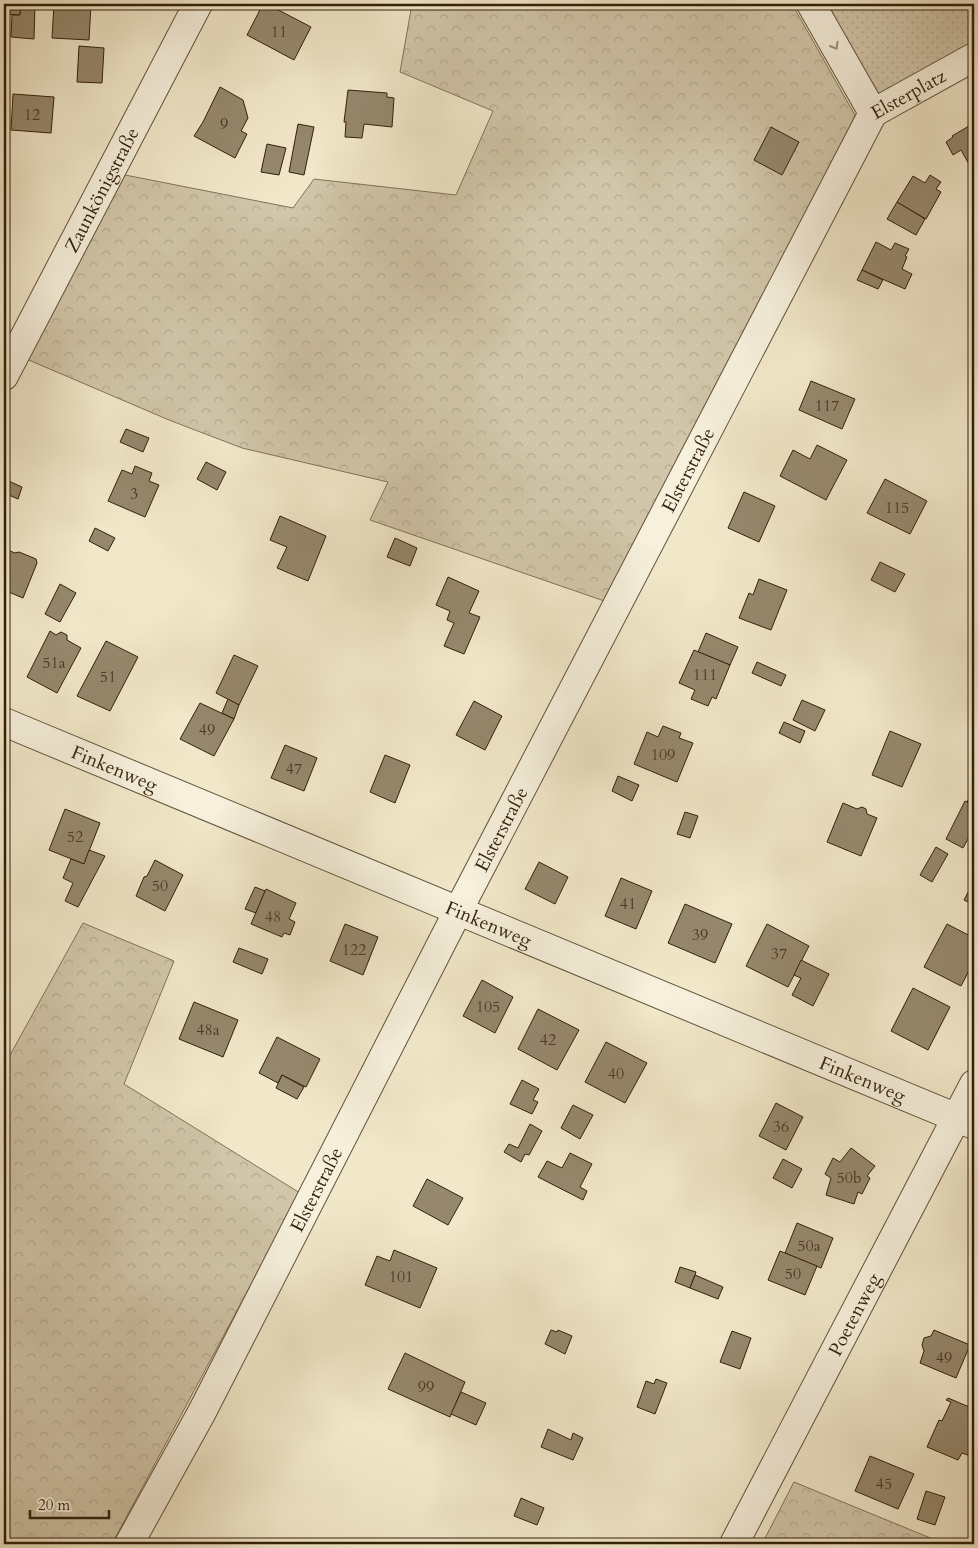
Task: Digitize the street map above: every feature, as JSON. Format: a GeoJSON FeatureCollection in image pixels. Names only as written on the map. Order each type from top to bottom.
{"type":"FeatureCollection","features":[{"type":"Feature","properties":{"kind":"street","name":"Zaunkönigstraße"},"geometry":{"type":"LineString","coordinates":[[4,376],[198,4]]}},
{"type":"Feature","properties":{"kind":"street","name":"Elsterplatz"},"geometry":{"type":"LineString","coordinates":[[811,4],[874,113],[974,57]]}},
{"type":"Feature","properties":{"kind":"street","name":"Elsterstraße"},"geometry":{"type":"LineString","coordinates":[[129,1544],[202,1412],[458,911],[874,113]]}},
{"type":"Feature","properties":{"kind":"street","name":"Finkenweg"},"geometry":{"type":"LineString","coordinates":[[4,722],[966,1121]]}},
{"type":"Feature","properties":{"kind":"street","name":"Poetenweg"},"geometry":{"type":"LineString","coordinates":[[734,1544],[966,1121],[974,1084]]}},
{"type":"Feature","properties":{"kind":"green space"},"geometry":{"type":"Polygon","coordinates":[[[412,4],[792,4],[856,117],[613,604],[370,520],[388,482],[242,448],[169,420],[17,355],[115,173],[293,208],[314,179],[456,195],[493,111],[400,72],[412,4]]]}},
{"type":"Feature","properties":{"kind":"green space"},"geometry":{"type":"Polygon","coordinates":[[[828,4],[974,4],[974,42],[877,98],[828,4]]]}},
{"type":"Feature","properties":{"kind":"green space"},"geometry":{"type":"Polygon","coordinates":[[[83,923],[174,961],[124,1084],[300,1193],[112,1544],[4,1544],[4,1066],[83,923]]]}},
{"type":"Feature","properties":{"kind":"green space"},"geometry":{"type":"Polygon","coordinates":[[[794,1482],[945,1544],[762,1544],[794,1482]]]}},
{"type":"Feature","properties":{"kind":"building"},"geometry":{"type":"Polygon","coordinates":[[[4,4],[21,4],[20,15],[4,14],[4,4]]]}},
{"type":"Feature","properties":{"kind":"building"},"geometry":{"type":"Polygon","coordinates":[[[21,4],[35,4],[34,39],[11,37],[12,15],[20,15],[21,4]]]}},
{"type":"Feature","properties":{"kind":"building"},"geometry":{"type":"Polygon","coordinates":[[[54,4],[91,4],[89,40],[52,38],[54,4]]]}},
{"type":"Feature","properties":{"kind":"building"},"geometry":{"type":"Polygon","coordinates":[[[263,4],[267,4],[311,27],[294,60],[247,35],[263,4]]]}},
{"type":"Feature","properties":{"kind":"building"},"geometry":{"type":"Polygon","coordinates":[[[79,46],[104,48],[102,83],[77,82],[79,46]]]}},
{"type":"Feature","properties":{"kind":"building"},"geometry":{"type":"Polygon","coordinates":[[[220,87],[243,100],[248,118],[241,131],[247,134],[235,158],[194,136],[220,87]]]}},
{"type":"Feature","properties":{"kind":"building"},"geometry":{"type":"Polygon","coordinates":[[[348,90],[387,93],[387,97],[394,98],[392,127],[364,124],[362,138],[345,137],[346,122],[344,122],[348,90]]]}},
{"type":"Feature","properties":{"kind":"building"},"geometry":{"type":"Polygon","coordinates":[[[13,94],[54,97],[51,133],[11,130],[13,94]]]}},
{"type":"Feature","properties":{"kind":"building"},"geometry":{"type":"Polygon","coordinates":[[[974,123],[974,161],[969,164],[961,150],[953,155],[946,142],[952,136],[974,123]]]}},
{"type":"Feature","properties":{"kind":"building"},"geometry":{"type":"Polygon","coordinates":[[[298,124],[314,127],[304,175],[289,172],[298,124]]]}},
{"type":"Feature","properties":{"kind":"building"},"geometry":{"type":"Polygon","coordinates":[[[771,127],[799,142],[782,175],[754,160],[771,127]]]}},
{"type":"Feature","properties":{"kind":"building"},"geometry":{"type":"Polygon","coordinates":[[[267,144],[286,148],[279,175],[261,172],[267,144]]]}},
{"type":"Feature","properties":{"kind":"building"},"geometry":{"type":"Polygon","coordinates":[[[930,175],[941,182],[936,189],[941,192],[926,219],[897,202],[913,176],[925,183],[930,175]]]}},
{"type":"Feature","properties":{"kind":"building"},"geometry":{"type":"Polygon","coordinates":[[[897,202],[925,219],[916,235],[887,219],[897,202]]]}},
{"type":"Feature","properties":{"kind":"building"},"geometry":{"type":"Polygon","coordinates":[[[876,242],[891,250],[895,243],[909,249],[902,269],[912,274],[905,289],[862,270],[876,242]]]}},
{"type":"Feature","properties":{"kind":"building"},"geometry":{"type":"Polygon","coordinates":[[[862,270],[883,280],[878,289],[857,280],[862,270]]]}},
{"type":"Feature","properties":{"kind":"building"},"geometry":{"type":"Polygon","coordinates":[[[811,381],[855,399],[842,429],[799,410],[811,381]]]}},
{"type":"Feature","properties":{"kind":"building"},"geometry":{"type":"Polygon","coordinates":[[[126,429],[149,438],[143,452],[120,442],[126,429]]]}},
{"type":"Feature","properties":{"kind":"building"},"geometry":{"type":"Polygon","coordinates":[[[817,445],[847,460],[826,500],[780,476],[793,450],[810,459],[817,445]]]}},
{"type":"Feature","properties":{"kind":"building"},"geometry":{"type":"Polygon","coordinates":[[[206,462],[226,472],[217,490],[197,479],[206,462]]]}},
{"type":"Feature","properties":{"kind":"building"},"geometry":{"type":"Polygon","coordinates":[[[135,466],[152,473],[149,481],[159,485],[145,517],[108,501],[122,470],[132,474],[135,466]]]}},
{"type":"Feature","properties":{"kind":"building"},"geometry":{"type":"Polygon","coordinates":[[[4,479],[22,487],[18,499],[4,493],[4,479]]]}},
{"type":"Feature","properties":{"kind":"building"},"geometry":{"type":"Polygon","coordinates":[[[885,479],[927,501],[910,534],[867,513],[885,479]]]}},
{"type":"Feature","properties":{"kind":"building"},"geometry":{"type":"Polygon","coordinates":[[[744,492],[775,506],[759,542],[728,528],[744,492]]]}},
{"type":"Feature","properties":{"kind":"building"},"geometry":{"type":"Polygon","coordinates":[[[280,516],[326,536],[308,581],[277,568],[287,547],[270,540],[280,516]]]}},
{"type":"Feature","properties":{"kind":"building"},"geometry":{"type":"Polygon","coordinates":[[[95,528],[115,538],[108,551],[89,541],[95,528]]]}},
{"type":"Feature","properties":{"kind":"building"},"geometry":{"type":"Polygon","coordinates":[[[395,538],[417,548],[410,566],[387,557],[395,538]]]}},
{"type":"Feature","properties":{"kind":"building"},"geometry":{"type":"Polygon","coordinates":[[[5,549],[36,559],[37,563],[23,598],[4,590],[5,549]]]}},
{"type":"Feature","properties":{"kind":"building"},"geometry":{"type":"Polygon","coordinates":[[[880,562],[905,574],[895,592],[871,580],[880,562]]]}},
{"type":"Feature","properties":{"kind":"building"},"geometry":{"type":"Polygon","coordinates":[[[448,577],[479,591],[469,613],[480,617],[464,654],[444,646],[454,623],[447,620],[450,611],[436,605],[448,577]]]}},
{"type":"Feature","properties":{"kind":"building"},"geometry":{"type":"Polygon","coordinates":[[[759,579],[787,590],[771,630],[739,618],[749,593],[753,595],[759,579]]]}},
{"type":"Feature","properties":{"kind":"building"},"geometry":{"type":"Polygon","coordinates":[[[60,584],[76,593],[60,622],[45,614],[60,584]]]}},
{"type":"Feature","properties":{"kind":"building"},"geometry":{"type":"Polygon","coordinates":[[[50,631],[56,635],[61,632],[67,635],[67,640],[81,648],[57,693],[27,677],[50,631]]]}},
{"type":"Feature","properties":{"kind":"building"},"geometry":{"type":"Polygon","coordinates":[[[706,633],[738,647],[730,665],[698,652],[706,633]]]}},
{"type":"Feature","properties":{"kind":"building"},"geometry":{"type":"Polygon","coordinates":[[[106,641],[138,657],[110,711],[77,696],[106,641]]]}},
{"type":"Feature","properties":{"kind":"building"},"geometry":{"type":"Polygon","coordinates":[[[694,650],[730,665],[716,699],[712,697],[708,706],[691,699],[695,690],[679,683],[694,650]]]}},
{"type":"Feature","properties":{"kind":"building"},"geometry":{"type":"Polygon","coordinates":[[[234,655],[258,666],[239,705],[216,693],[234,655]]]}},
{"type":"Feature","properties":{"kind":"building"},"geometry":{"type":"Polygon","coordinates":[[[757,662],[786,675],[781,686],[752,673],[757,662]]]}},
{"type":"Feature","properties":{"kind":"building"},"geometry":{"type":"Polygon","coordinates":[[[228,699],[239,705],[234,719],[222,713],[228,699]]]}},
{"type":"Feature","properties":{"kind":"building"},"geometry":{"type":"Polygon","coordinates":[[[802,700],[825,710],[815,731],[793,720],[802,700]]]}},
{"type":"Feature","properties":{"kind":"building"},"geometry":{"type":"Polygon","coordinates":[[[474,701],[502,716],[485,750],[456,735],[474,701]]]}},
{"type":"Feature","properties":{"kind":"building"},"geometry":{"type":"Polygon","coordinates":[[[200,703],[234,719],[214,756],[180,739],[200,703]]]}},
{"type":"Feature","properties":{"kind":"building"},"geometry":{"type":"Polygon","coordinates":[[[784,722],[805,731],[800,743],[779,733],[784,722]]]}},
{"type":"Feature","properties":{"kind":"building"},"geometry":{"type":"Polygon","coordinates":[[[663,726],[681,733],[679,738],[693,743],[677,782],[634,764],[647,732],[658,737],[663,726]]]}},
{"type":"Feature","properties":{"kind":"building"},"geometry":{"type":"Polygon","coordinates":[[[890,731],[921,744],[902,787],[872,775],[890,731]]]}},
{"type":"Feature","properties":{"kind":"building"},"geometry":{"type":"Polygon","coordinates":[[[285,745],[317,758],[304,791],[271,778],[285,745]]]}},
{"type":"Feature","properties":{"kind":"building"},"geometry":{"type":"Polygon","coordinates":[[[385,755],[410,765],[395,803],[370,792],[385,755]]]}},
{"type":"Feature","properties":{"kind":"building"},"geometry":{"type":"Polygon","coordinates":[[[618,776],[639,785],[632,801],[612,791],[618,776]]]}},
{"type":"Feature","properties":{"kind":"building"},"geometry":{"type":"Polygon","coordinates":[[[974,789],[974,806],[967,802],[974,789]]]}},
{"type":"Feature","properties":{"kind":"building"},"geometry":{"type":"Polygon","coordinates":[[[965,801],[974,806],[974,842],[968,839],[963,848],[946,839],[965,801]]]}},
{"type":"Feature","properties":{"kind":"building"},"geometry":{"type":"Polygon","coordinates":[[[843,803],[857,809],[862,807],[866,809],[867,814],[877,818],[861,856],[827,842],[843,803]]]}},
{"type":"Feature","properties":{"kind":"building"},"geometry":{"type":"Polygon","coordinates":[[[65,809],[100,823],[84,864],[49,850],[65,809]]]}},
{"type":"Feature","properties":{"kind":"building"},"geometry":{"type":"Polygon","coordinates":[[[685,812],[698,816],[690,838],[677,834],[685,812]]]}},
{"type":"Feature","properties":{"kind":"building"},"geometry":{"type":"Polygon","coordinates":[[[936,847],[948,854],[932,882],[920,875],[936,847]]]}},
{"type":"Feature","properties":{"kind":"building"},"geometry":{"type":"Polygon","coordinates":[[[89,850],[105,856],[78,907],[65,901],[73,883],[63,878],[71,859],[84,864],[89,850]]]}},
{"type":"Feature","properties":{"kind":"building"},"geometry":{"type":"Polygon","coordinates":[[[155,860],[183,875],[165,911],[136,896],[144,877],[147,876],[155,860]]]}},
{"type":"Feature","properties":{"kind":"building"},"geometry":{"type":"Polygon","coordinates":[[[539,862],[568,877],[555,904],[525,889],[539,862]]]}},
{"type":"Feature","properties":{"kind":"building"},"geometry":{"type":"Polygon","coordinates":[[[621,878],[652,891],[636,929],[605,916],[621,878]]]}},
{"type":"Feature","properties":{"kind":"building"},"geometry":{"type":"Polygon","coordinates":[[[974,881],[974,905],[964,900],[974,881]]]}},
{"type":"Feature","properties":{"kind":"building"},"geometry":{"type":"Polygon","coordinates":[[[255,887],[265,891],[256,913],[245,909],[255,887]]]}},
{"type":"Feature","properties":{"kind":"building"},"geometry":{"type":"Polygon","coordinates":[[[266,889],[296,903],[289,919],[295,922],[290,935],[284,933],[282,937],[251,924],[266,889]]]}},
{"type":"Feature","properties":{"kind":"building"},"geometry":{"type":"Polygon","coordinates":[[[685,904],[732,924],[715,963],[668,943],[685,904]]]}},
{"type":"Feature","properties":{"kind":"building"},"geometry":{"type":"Polygon","coordinates":[[[345,924],[378,937],[363,975],[330,961],[345,924]]]}},
{"type":"Feature","properties":{"kind":"building"},"geometry":{"type":"Polygon","coordinates":[[[767,924],[809,946],[788,987],[746,966],[767,924]]]}},
{"type":"Feature","properties":{"kind":"building"},"geometry":{"type":"Polygon","coordinates":[[[947,924],[974,938],[974,961],[961,986],[924,967],[947,924]]]}},
{"type":"Feature","properties":{"kind":"building"},"geometry":{"type":"Polygon","coordinates":[[[239,948],[268,959],[262,974],[233,962],[239,948]]]}},
{"type":"Feature","properties":{"kind":"building"},"geometry":{"type":"Polygon","coordinates":[[[801,960],[829,974],[813,1006],[792,995],[801,978],[794,975],[801,960]]]}},
{"type":"Feature","properties":{"kind":"building"},"geometry":{"type":"Polygon","coordinates":[[[482,980],[513,997],[495,1033],[463,1016],[482,980]]]}},
{"type":"Feature","properties":{"kind":"building"},"geometry":{"type":"Polygon","coordinates":[[[913,988],[950,1007],[928,1050],[891,1031],[913,988]]]}},
{"type":"Feature","properties":{"kind":"building"},"geometry":{"type":"Polygon","coordinates":[[[194,1002],[238,1020],[223,1057],[179,1039],[194,1002]]]}},
{"type":"Feature","properties":{"kind":"building"},"geometry":{"type":"Polygon","coordinates":[[[538,1009],[579,1030],[557,1070],[518,1049],[538,1009]]]}},
{"type":"Feature","properties":{"kind":"building"},"geometry":{"type":"Polygon","coordinates":[[[277,1037],[320,1059],[306,1087],[282,1075],[278,1083],[259,1073],[277,1037]]]}},
{"type":"Feature","properties":{"kind":"building"},"geometry":{"type":"Polygon","coordinates":[[[606,1042],[647,1063],[625,1103],[585,1082],[606,1042]]]}},
{"type":"Feature","properties":{"kind":"building"},"geometry":{"type":"Polygon","coordinates":[[[282,1075],[304,1087],[297,1099],[276,1088],[282,1075]]]}},
{"type":"Feature","properties":{"kind":"building"},"geometry":{"type":"Polygon","coordinates":[[[522,1080],[539,1089],[533,1100],[538,1102],[532,1114],[510,1104],[522,1080]]]}},
{"type":"Feature","properties":{"kind":"building"},"geometry":{"type":"Polygon","coordinates":[[[776,1103],[803,1117],[786,1150],[759,1136],[776,1103]]]}},
{"type":"Feature","properties":{"kind":"building"},"geometry":{"type":"Polygon","coordinates":[[[573,1105],[593,1115],[580,1139],[561,1128],[573,1105]]]}},
{"type":"Feature","properties":{"kind":"building"},"geometry":{"type":"Polygon","coordinates":[[[530,1124],[542,1131],[529,1155],[525,1154],[521,1162],[504,1152],[509,1144],[518,1148],[530,1124]]]}},
{"type":"Feature","properties":{"kind":"building"},"geometry":{"type":"Polygon","coordinates":[[[851,1148],[875,1166],[867,1176],[870,1178],[862,1194],[858,1192],[854,1204],[826,1195],[831,1178],[825,1174],[833,1158],[840,1162],[851,1148]]]}},
{"type":"Feature","properties":{"kind":"building"},"geometry":{"type":"Polygon","coordinates":[[[570,1153],[592,1164],[580,1187],[587,1191],[583,1200],[538,1177],[547,1161],[562,1168],[570,1153]]]}},
{"type":"Feature","properties":{"kind":"building"},"geometry":{"type":"Polygon","coordinates":[[[783,1159],[802,1169],[792,1188],[773,1178],[783,1159]]]}},
{"type":"Feature","properties":{"kind":"building"},"geometry":{"type":"Polygon","coordinates":[[[427,1179],[463,1198],[448,1225],[413,1206],[427,1179]]]}},
{"type":"Feature","properties":{"kind":"building"},"geometry":{"type":"Polygon","coordinates":[[[797,1223],[833,1238],[821,1268],[785,1253],[797,1223]]]}},
{"type":"Feature","properties":{"kind":"building"},"geometry":{"type":"Polygon","coordinates":[[[394,1250],[437,1268],[420,1308],[365,1285],[377,1256],[390,1261],[394,1250]]]}},
{"type":"Feature","properties":{"kind":"building"},"geometry":{"type":"Polygon","coordinates":[[[780,1251],[817,1266],[805,1295],[768,1280],[780,1251]]]}},
{"type":"Feature","properties":{"kind":"building"},"geometry":{"type":"Polygon","coordinates":[[[680,1267],[696,1272],[690,1288],[675,1282],[680,1267]]]}},
{"type":"Feature","properties":{"kind":"building"},"geometry":{"type":"Polygon","coordinates":[[[695,1275],[723,1287],[718,1299],[690,1288],[695,1275]]]}},
{"type":"Feature","properties":{"kind":"building"},"geometry":{"type":"Polygon","coordinates":[[[551,1330],[557,1332],[558,1330],[572,1336],[565,1354],[545,1344],[551,1330]]]}},
{"type":"Feature","properties":{"kind":"building"},"geometry":{"type":"Polygon","coordinates":[[[934,1330],[970,1345],[956,1378],[920,1363],[924,1351],[922,1345],[924,1338],[931,1336],[934,1330]]]}},
{"type":"Feature","properties":{"kind":"building"},"geometry":{"type":"Polygon","coordinates":[[[732,1331],[751,1338],[740,1369],[720,1362],[732,1331]]]}},
{"type":"Feature","properties":{"kind":"building"},"geometry":{"type":"Polygon","coordinates":[[[405,1353],[465,1382],[450,1417],[388,1389],[405,1353]]]}},
{"type":"Feature","properties":{"kind":"building"},"geometry":{"type":"Polygon","coordinates":[[[656,1379],[667,1383],[655,1414],[637,1407],[646,1381],[654,1384],[656,1379]]]}},
{"type":"Feature","properties":{"kind":"building"},"geometry":{"type":"Polygon","coordinates":[[[461,1392],[486,1403],[476,1425],[451,1414],[461,1392]]]}},
{"type":"Feature","properties":{"kind":"building"},"geometry":{"type":"Polygon","coordinates":[[[948,1398],[974,1409],[972,1429],[974,1430],[973,1457],[962,1453],[958,1460],[927,1447],[939,1420],[942,1421],[951,1402],[946,1400],[948,1398]]]}},
{"type":"Feature","properties":{"kind":"building"},"geometry":{"type":"Polygon","coordinates":[[[548,1429],[571,1440],[573,1433],[583,1438],[573,1460],[541,1447],[548,1429]]]}},
{"type":"Feature","properties":{"kind":"building"},"geometry":{"type":"Polygon","coordinates":[[[870,1456],[914,1474],[898,1509],[855,1491],[870,1456]]]}},
{"type":"Feature","properties":{"kind":"building"},"geometry":{"type":"Polygon","coordinates":[[[926,1491],[945,1497],[935,1525],[917,1519],[926,1491]]]}},
{"type":"Feature","properties":{"kind":"building"},"geometry":{"type":"Polygon","coordinates":[[[521,1498],[544,1508],[537,1525],[514,1516],[521,1498]]]}}]}
